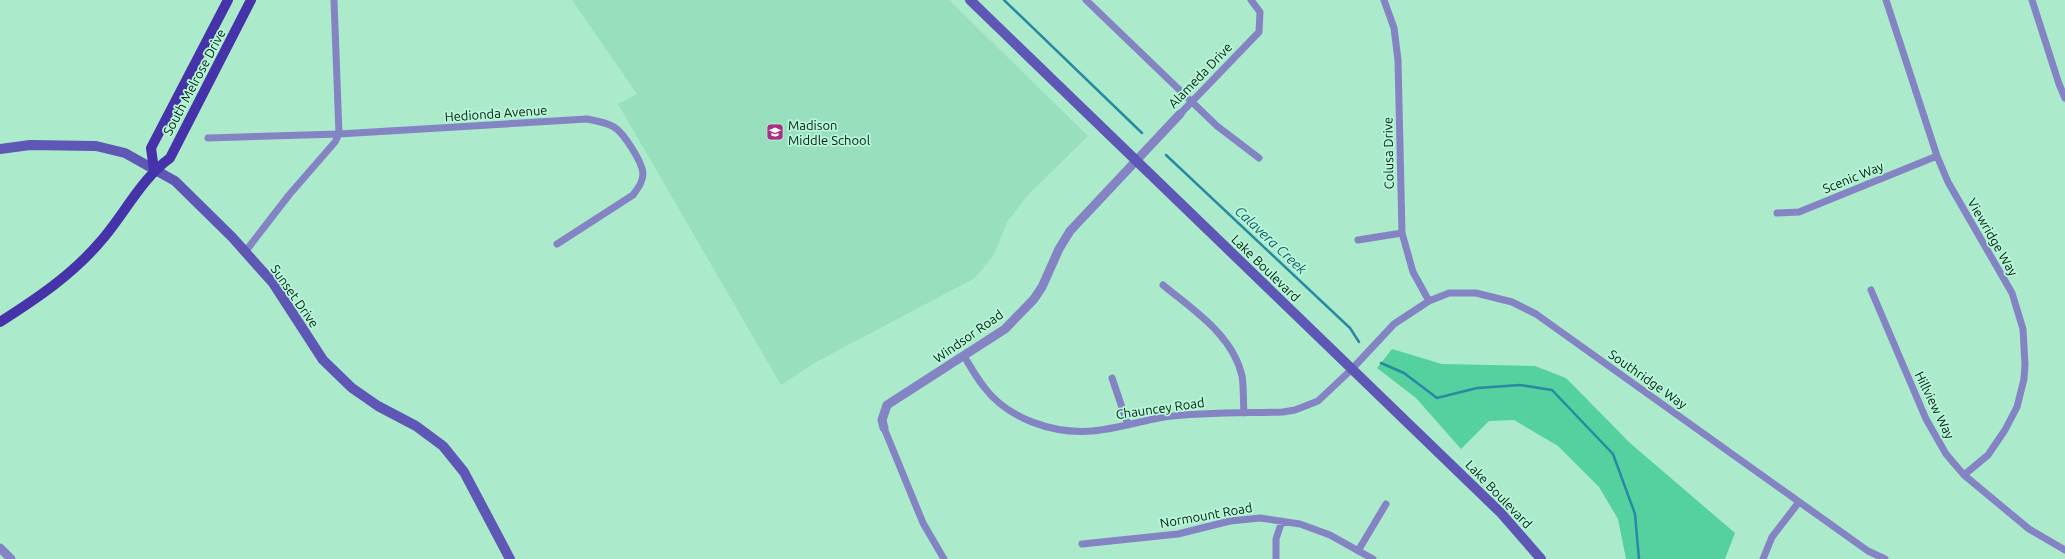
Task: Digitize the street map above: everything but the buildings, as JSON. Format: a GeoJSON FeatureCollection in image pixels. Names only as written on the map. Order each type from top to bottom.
{"type":"FeatureCollection","features":[{"type":"Feature","properties":{"kind":"main road","name":"South Melrose Drive"},"geometry":{"type":"LineString","coordinates":[[154,170],[151,148],[228,0]]}},
{"type":"Feature","properties":{"kind":"main road","name":"South Melrose Drive"},"geometry":{"type":"LineString","coordinates":[[0,322],[35,299],[82,262],[117,221],[154,170],[170,158],[251,0]]}},
{"type":"Feature","properties":{"kind":"main road","name":"Lake Boulevard"},"geometry":{"type":"LineString","coordinates":[[970,0],[1501,513],[1541,559]]}},
{"type":"Feature","properties":{"kind":"main road","name":"Sunset Drive"},"geometry":{"type":"LineString","coordinates":[[0,149],[30,145],[96,146],[125,153],[175,181],[245,252],[273,283],[323,360],[352,388],[378,406],[416,426],[443,446],[464,472],[510,559]]}},
{"type":"Feature","properties":{"kind":"street"},"geometry":{"type":"LineString","coordinates":[[245,252],[289,195],[335,142],[339,134],[334,0]]}},
{"type":"Feature","properties":{"kind":"street"},"geometry":{"type":"LineString","coordinates":[[1086,0],[1217,126],[1260,158]]}},
{"type":"Feature","properties":{"kind":"street","name":"Alameda Drive"},"geometry":{"type":"LineString","coordinates":[[1135,160],[1259,32],[1260,12],[1251,0]]}},
{"type":"Feature","properties":{"kind":"street","name":"Colusa Drive"},"geometry":{"type":"LineString","coordinates":[[1384,0],[1394,28],[1398,60],[1402,233],[1412,272],[1429,301]]}},
{"type":"Feature","properties":{"kind":"street","name":"Viewridge Way"},"geometry":{"type":"LineString","coordinates":[[1886,0],[1937,156],[1948,182],[2012,293],[2023,329],[2025,365],[2024,379],[2016,407],[2005,430],[1988,455],[1964,475]]}},
{"type":"Feature","properties":{"kind":"street"},"geometry":{"type":"LineString","coordinates":[[2032,0],[2058,84],[2065,98]]}},
{"type":"Feature","properties":{"kind":"street","name":"Hedionda Avenue"},"geometry":{"type":"LineString","coordinates":[[208,138],[339,134],[587,119],[606,123],[624,134],[643,172],[641,184],[633,195],[557,244]]}},
{"type":"Feature","properties":{"kind":"street","name":"Scenic Way"},"geometry":{"type":"LineString","coordinates":[[1777,213],[1799,212],[1937,156]]}},
{"type":"Feature","properties":{"kind":"street","name":"Windsor Road"},"geometry":{"type":"LineString","coordinates":[[884,428],[882,420],[887,406],[1005,329],[1034,299],[1042,287],[1059,249],[1070,230],[1135,160]]}},
{"type":"Feature","properties":{"kind":"street"},"geometry":{"type":"LineString","coordinates":[[1358,240],[1402,233]]}},
{"type":"Feature","properties":{"kind":"street"},"geometry":{"type":"LineString","coordinates":[[1164,285],[1216,329],[1228,344],[1242,376],[1244,413]]}},
{"type":"Feature","properties":{"kind":"street","name":"Hillview Way"},"geometry":{"type":"LineString","coordinates":[[1872,290],[1926,419],[1946,454],[1964,475],[2029,529],[2065,550]]}},
{"type":"Feature","properties":{"kind":"street","name":"Southridge Way"},"geometry":{"type":"LineString","coordinates":[[1384,334],[1394,324],[1429,301],[1449,293],[1476,293],[1512,302],[1536,314],[1868,551],[1885,559]]}},
{"type":"Feature","properties":{"kind":"street","name":"Chauncey Road"},"geometry":{"type":"LineString","coordinates":[[964,356],[984,387],[1000,404],[1022,418],[1054,429],[1075,432],[1201,413],[1283,412],[1295,410],[1318,401],[1352,369],[1384,334]]}},
{"type":"Feature","properties":{"kind":"street"},"geometry":{"type":"LineString","coordinates":[[1112,378],[1128,425]]}},
{"type":"Feature","properties":{"kind":"street"},"geometry":{"type":"LineString","coordinates":[[884,428],[923,523],[944,559]]}},
{"type":"Feature","properties":{"kind":"street"},"geometry":{"type":"LineString","coordinates":[[1763,559],[1772,537],[1799,502]]}},
{"type":"Feature","properties":{"kind":"street"},"geometry":{"type":"LineString","coordinates":[[1358,551],[1386,504]]}},
{"type":"Feature","properties":{"kind":"street","name":"Normount Road"},"geometry":{"type":"LineString","coordinates":[[1082,544],[1178,534],[1230,521],[1260,518],[1300,524],[1330,535],[1373,559]]}},
{"type":"Feature","properties":{"kind":"street"},"geometry":{"type":"LineString","coordinates":[[1276,559],[1276,539],[1282,521]]}},
{"type":"Feature","properties":{"kind":"street"},"geometry":{"type":"LineString","coordinates":[[0,548],[11,559]]}},
{"type":"Feature","properties":{"kind":"shaded area"},"geometry":{"type":"Polygon","coordinates":[[[572,0],[949,0],[1088,136],[1027,196],[1007,222],[994,255],[975,278],[816,362],[781,385],[618,104],[637,94],[572,0]]]}},
{"type":"Feature","properties":{"kind":"shaded area"},"geometry":{"type":"Polygon","coordinates":[[[1392,349],[1442,364],[1535,366],[1566,378],[1630,443],[1735,533],[1725,559],[1626,559],[1618,519],[1599,487],[1558,446],[1514,420],[1489,421],[1461,449],[1416,398],[1377,368],[1392,349]]]}},
{"type":"Feature","properties":{"kind":"waterway","name":"Calavera Creek"},"geometry":{"type":"LineString","coordinates":[[1004,0],[1142,133]]}},
{"type":"Feature","properties":{"kind":"waterway","name":"Calavera Creek"},"geometry":{"type":"LineString","coordinates":[[1166,155],[1350,328],[1359,342]]}},
{"type":"Feature","properties":{"kind":"waterway","name":"Calavera Creek"},"geometry":{"type":"LineString","coordinates":[[1381,363],[1404,373],[1437,398],[1477,388],[1520,385],[1552,390],[1613,454],[1635,514],[1639,559]]}},
{"type":"Feature","properties":{"kind":"place","name":"Madison Middle School"},"geometry":{"type":"Point","coordinates":[775,132]}}]}
